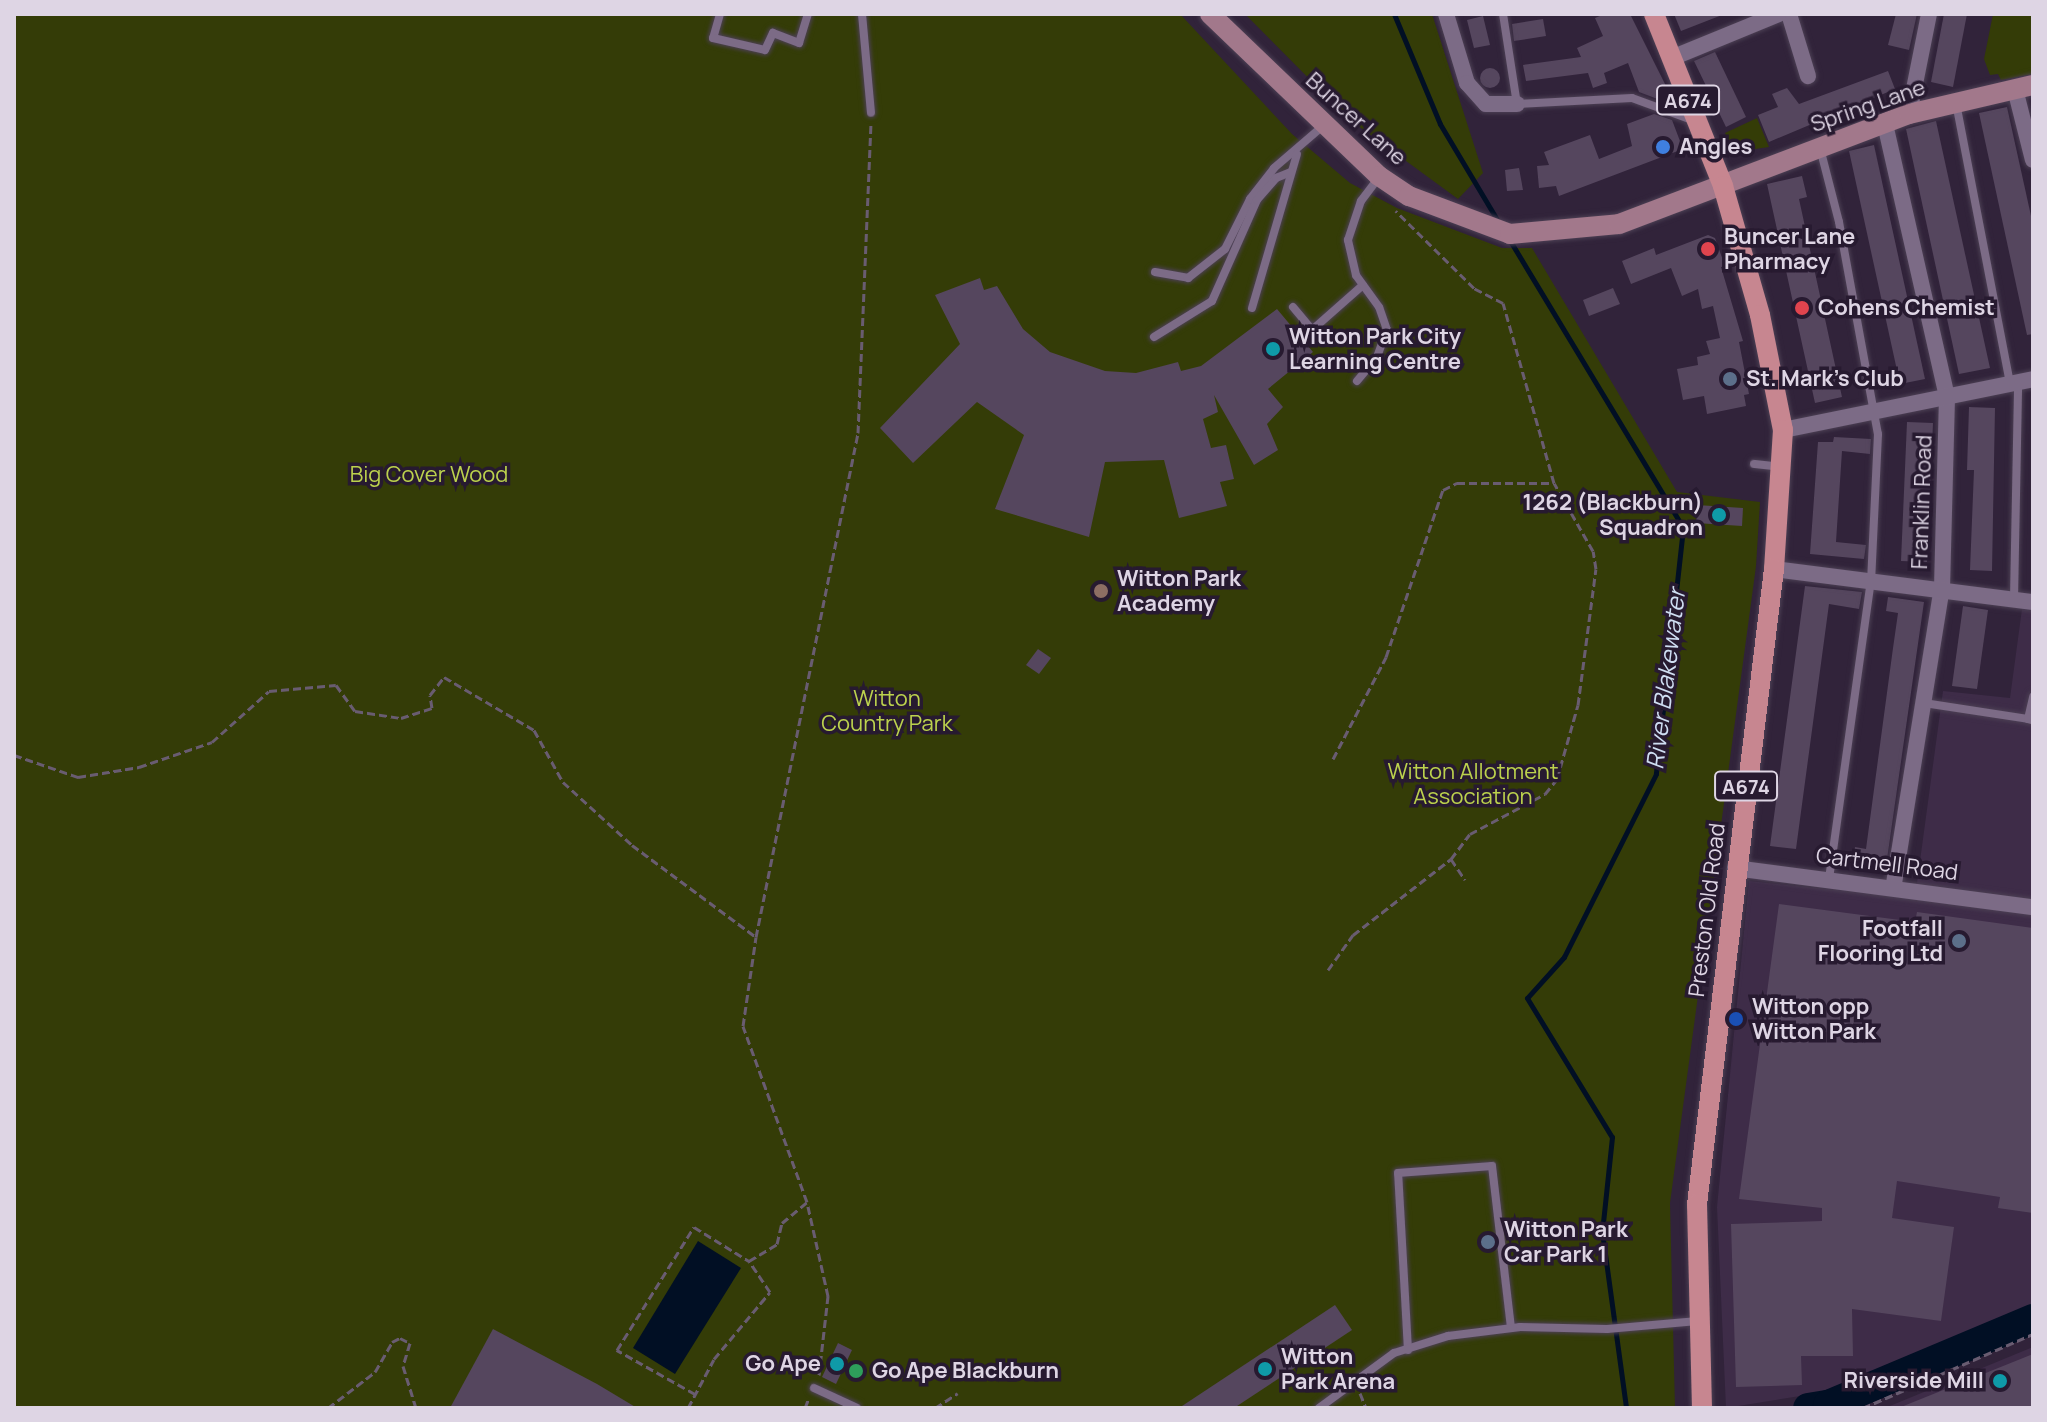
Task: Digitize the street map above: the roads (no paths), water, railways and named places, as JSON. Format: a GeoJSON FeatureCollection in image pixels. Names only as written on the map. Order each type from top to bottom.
{"type":"FeatureCollection","features":[{"type":"Feature","properties":{"kind":"main road","name":"Buncer Lane"},"geometry":{"type":"LineString","coordinates":[[1210,14],[1324,125],[1388,182],[1461,219],[1510,234],[1619,224],[1723,186]]}},
{"type":"Feature","properties":{"kind":"main road","name":"A674"},"geometry":{"type":"LineString","coordinates":[[1654,14],[1674,57],[1695,121],[1723,186]]}},
{"type":"Feature","properties":{"kind":"main road","name":"Spring Lane"},"geometry":{"type":"LineString","coordinates":[[1723,186],[1909,114],[2024,87]]}},
{"type":"Feature","properties":{"kind":"main road","name":"Preston Old Road"},"geometry":{"type":"LineString","coordinates":[[1702,1401],[1697,1204],[1735,868],[1774,569],[1783,430],[1771,408],[1723,186]]}},
{"type":"Feature","properties":{"kind":"street"},"geometry":{"type":"LineString","coordinates":[[1446,14],[1467,83],[1486,104],[1517,104]]}},
{"type":"Feature","properties":{"kind":"street"},"geometry":{"type":"LineString","coordinates":[[1674,57],[1779,14]]}},
{"type":"Feature","properties":{"kind":"street"},"geometry":{"type":"LineString","coordinates":[[1789,14],[1808,76]]}},
{"type":"Feature","properties":{"kind":"street"},"geometry":{"type":"LineString","coordinates":[[1909,114],[1929,14]]}},
{"type":"Feature","properties":{"kind":"street"},"geometry":{"type":"LineString","coordinates":[[2024,87],[2033,160]]}},
{"type":"Feature","properties":{"kind":"street","name":"Franklin Road"},"geometry":{"type":"LineString","coordinates":[[1885,124],[1947,397],[1942,587],[1894,885]]}},
{"type":"Feature","properties":{"kind":"street"},"geometry":{"type":"LineString","coordinates":[[1783,430],[2020,382]]}},
{"type":"Feature","properties":{"kind":"street"},"geometry":{"type":"LineString","coordinates":[[1774,569],[1942,587],[2033,602]]}},
{"type":"Feature","properties":{"kind":"street","name":"Cartmell Road"},"geometry":{"type":"LineString","coordinates":[[1735,868],[1894,885],[2033,907]]}},
{"type":"Feature","properties":{"kind":"lane"},"geometry":{"type":"LineString","coordinates":[[720,14],[713,38],[765,50],[773,33],[799,43],[808,14]]}},
{"type":"Feature","properties":{"kind":"lane"},"geometry":{"type":"LineString","coordinates":[[862,14],[871,113]]}},
{"type":"Feature","properties":{"kind":"lane"},"geometry":{"type":"LineString","coordinates":[[1503,14],[1517,104],[1632,98],[1695,121]]}},
{"type":"Feature","properties":{"kind":"lane"},"geometry":{"type":"LineString","coordinates":[[1956,102],[2020,382],[2014,599]]}},
{"type":"Feature","properties":{"kind":"lane"},"geometry":{"type":"LineString","coordinates":[[1155,272],[1188,278],[1225,249],[1250,199],[1274,168],[1297,153],[1324,125]]}},
{"type":"Feature","properties":{"kind":"lane"},"geometry":{"type":"LineString","coordinates":[[1819,147],[1839,222],[1878,434],[1871,580],[1829,878]]}},
{"type":"Feature","properties":{"kind":"lane"},"geometry":{"type":"LineString","coordinates":[[1252,308],[1297,153]]}},
{"type":"Feature","properties":{"kind":"lane"},"geometry":{"type":"LineString","coordinates":[[1154,337],[1212,301],[1257,200],[1276,178],[1291,172]]}},
{"type":"Feature","properties":{"kind":"lane"},"geometry":{"type":"LineString","coordinates":[[1357,381],[1377,357],[1387,330],[1379,307],[1363,285],[1348,240],[1361,201],[1388,182]]}},
{"type":"Feature","properties":{"kind":"lane"},"geometry":{"type":"LineString","coordinates":[[1293,307],[1312,330],[1363,285]]}},
{"type":"Feature","properties":{"kind":"lane"},"geometry":{"type":"LineString","coordinates":[[1754,464],[1782,467]]}},
{"type":"Feature","properties":{"kind":"lane"},"geometry":{"type":"LineString","coordinates":[[1923,703],[2030,719],[2033,697]]}},
{"type":"Feature","properties":{"kind":"lane"},"geometry":{"type":"LineString","coordinates":[[1408,1350],[1398,1173],[1492,1166],[1511,1328]]}},
{"type":"Feature","properties":{"kind":"lane"},"geometry":{"type":"LineString","coordinates":[[1319,1408],[1388,1357],[1448,1336],[1511,1328],[1607,1329],[1698,1321]]}},
{"type":"Feature","properties":{"kind":"lane"},"geometry":{"type":"LineString","coordinates":[[814,1388],[857,1408]]}},
{"type":"Feature","properties":{"kind":"water"},"geometry":{"type":"Polygon","coordinates":[[[698,1241],[741,1268],[675,1374],[633,1348],[698,1241]]]}},
{"type":"Feature","properties":{"kind":"waterway","name":"River Blakewater"},"geometry":{"type":"LineString","coordinates":[[1394,14],[1440,124],[1499,223]]}},
{"type":"Feature","properties":{"kind":"waterway","name":"River Blakewater"},"geometry":{"type":"LineString","coordinates":[[1509,239],[1683,528],[1656,774],[1564,957],[1527,998],[1612,1137],[1602,1232],[1626,1408]]}},
{"type":"Feature","properties":{"kind":"waterway"},"geometry":{"type":"LineString","coordinates":[[1808,1408],[1828,1405],[2033,1319]]}},
{"type":"Feature","properties":{"kind":"place","name":"Angles"},"geometry":{"type":"Point","coordinates":[1663,147]}},
{"type":"Feature","properties":{"kind":"place","name":"Buncer Lane Pharmacy"},"geometry":{"type":"Point","coordinates":[1708,249]}},
{"type":"Feature","properties":{"kind":"place","name":"Cohens Chemist"},"geometry":{"type":"Point","coordinates":[1802,308]}},
{"type":"Feature","properties":{"kind":"place","name":"Witton Park City Learning Centre"},"geometry":{"type":"Point","coordinates":[1273,349]}},
{"type":"Feature","properties":{"kind":"place","name":"St. Mark's Club"},"geometry":{"type":"Point","coordinates":[1730,379]}},
{"type":"Feature","properties":{"kind":"place","name":"1262 (Blackburn) Squadron"},"geometry":{"type":"Point","coordinates":[1719,515]}},
{"type":"Feature","properties":{"kind":"place","name":"Witton Park Academy"},"geometry":{"type":"Point","coordinates":[1101,591]}},
{"type":"Feature","properties":{"kind":"place","name":"Footfall Flooring Ltd"},"geometry":{"type":"Point","coordinates":[1959,941]}},
{"type":"Feature","properties":{"kind":"place","name":"Witton opp Witton Park"},"geometry":{"type":"Point","coordinates":[1736,1019]}},
{"type":"Feature","properties":{"kind":"place","name":"Witton Park Car Park 1"},"geometry":{"type":"Point","coordinates":[1488,1242]}},
{"type":"Feature","properties":{"kind":"place","name":"Go Ape"},"geometry":{"type":"Point","coordinates":[837,1364]}},
{"type":"Feature","properties":{"kind":"place","name":"Witton Park Arena"},"geometry":{"type":"Point","coordinates":[1265,1369]}},
{"type":"Feature","properties":{"kind":"place","name":"Go Ape Blackburn"},"geometry":{"type":"Point","coordinates":[856,1371]}},
{"type":"Feature","properties":{"kind":"place","name":"Riverside Mill"},"geometry":{"type":"Point","coordinates":[2000,1381]}},
{"type":"Feature","properties":{"kind":"park label","name":"Big Cover Wood"},"geometry":{"type":"Point","coordinates":[429,475]}},
{"type":"Feature","properties":{"kind":"park label","name":"Witton Country Park"},"geometry":{"type":"Point","coordinates":[887,710]}},
{"type":"Feature","properties":{"kind":"park label","name":"Witton Allotment Association"},"geometry":{"type":"Point","coordinates":[1473,784]}}]}
